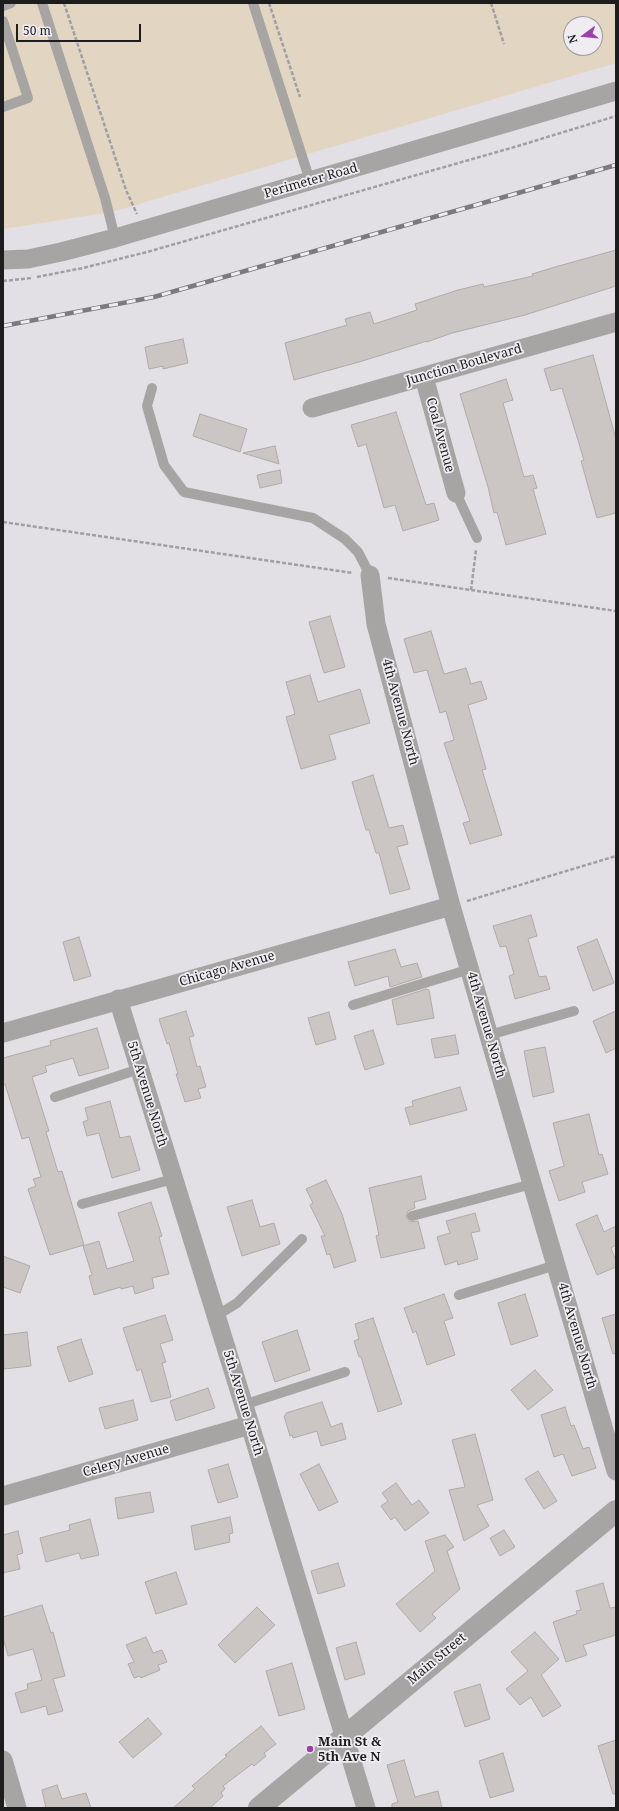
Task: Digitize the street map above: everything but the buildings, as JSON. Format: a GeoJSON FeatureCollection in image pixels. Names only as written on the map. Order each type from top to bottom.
{"type":"FeatureCollection","features":[{"type":"Feature","properties":{"kind":"street","name":"Perimeter Road"},"geometry":{"type":"LineString","coordinates":[[3,260],[28,259],[115,238],[616,91]]}},
{"type":"Feature","properties":{"kind":"street","name":"Junction Boulevard"},"geometry":{"type":"LineString","coordinates":[[312,408],[616,322]]}},
{"type":"Feature","properties":{"kind":"street","name":"Coal Avenue"},"geometry":{"type":"LineString","coordinates":[[424,377],[456,493]]}},
{"type":"Feature","properties":{"kind":"street","name":"4th Avenue North"},"geometry":{"type":"LineString","coordinates":[[370,575],[376,624],[451,906],[616,1471]]}},
{"type":"Feature","properties":{"kind":"street","name":"Chicago Avenue"},"geometry":{"type":"LineString","coordinates":[[3,1033],[118,999],[451,906]]}},
{"type":"Feature","properties":{"kind":"street","name":"5th Avenue North"},"geometry":{"type":"LineString","coordinates":[[118,999],[250,1425],[343,1737],[366,1808]]}},
{"type":"Feature","properties":{"kind":"street","name":"Celery Avenue"},"geometry":{"type":"LineString","coordinates":[[3,1496],[250,1425]]}},
{"type":"Feature","properties":{"kind":"street","name":"Main Street"},"geometry":{"type":"LineString","coordinates":[[259,1808],[616,1511]]}},
{"type":"Feature","properties":{"kind":"street"},"geometry":{"type":"LineString","coordinates":[[3,1760],[17,1808]]}},
{"type":"Feature","properties":{"kind":"lane"},"geometry":{"type":"LineString","coordinates":[[3,6],[11,3]]}},
{"type":"Feature","properties":{"kind":"lane"},"geometry":{"type":"LineString","coordinates":[[42,3],[105,198],[115,238]]}},
{"type":"Feature","properties":{"kind":"lane"},"geometry":{"type":"LineString","coordinates":[[252,3],[310,181]]}},
{"type":"Feature","properties":{"kind":"lane"},"geometry":{"type":"LineString","coordinates":[[3,21],[28,98],[3,106]]}},
{"type":"Feature","properties":{"kind":"lane"},"geometry":{"type":"LineString","coordinates":[[152,388],[147,406],[164,465],[184,492],[313,518],[345,539],[354,547],[370,575]]}},
{"type":"Feature","properties":{"kind":"lane"},"geometry":{"type":"LineString","coordinates":[[456,493],[477,538]]}},
{"type":"Feature","properties":{"kind":"lane"},"geometry":{"type":"LineString","coordinates":[[353,1005],[470,969]]}},
{"type":"Feature","properties":{"kind":"lane"},"geometry":{"type":"LineString","coordinates":[[489,1035],[574,1011]]}},
{"type":"Feature","properties":{"kind":"lane"},"geometry":{"type":"LineString","coordinates":[[55,1098],[139,1069]]}},
{"type":"Feature","properties":{"kind":"lane"},"geometry":{"type":"LineString","coordinates":[[82,1204],[173,1179]]}},
{"type":"Feature","properties":{"kind":"lane"},"geometry":{"type":"LineString","coordinates":[[412,1216],[532,1184]]}},
{"type":"Feature","properties":{"kind":"lane"},"geometry":{"type":"LineString","coordinates":[[216,1316],[237,1303],[302,1239]]}},
{"type":"Feature","properties":{"kind":"lane"},"geometry":{"type":"LineString","coordinates":[[458,1295],[556,1265]]}},
{"type":"Feature","properties":{"kind":"lane"},"geometry":{"type":"LineString","coordinates":[[243,1405],[345,1372]]}},
{"type":"Feature","properties":{"kind":"path"},"geometry":{"type":"LineString","coordinates":[[64,3],[126,190],[135,209],[147,252]]}},
{"type":"Feature","properties":{"kind":"path"},"geometry":{"type":"LineString","coordinates":[[269,3],[300,97]]}},
{"type":"Feature","properties":{"kind":"path"},"geometry":{"type":"LineString","coordinates":[[491,3],[504,44]]}},
{"type":"Feature","properties":{"kind":"path"},"geometry":{"type":"LineString","coordinates":[[3,281],[27,279],[83,268],[147,252],[518,146],[616,116]]}},
{"type":"Feature","properties":{"kind":"path"},"geometry":{"type":"LineString","coordinates":[[3,522],[616,611]]}},
{"type":"Feature","properties":{"kind":"path"},"geometry":{"type":"LineString","coordinates":[[471,590],[477,538]]}},
{"type":"Feature","properties":{"kind":"path"},"geometry":{"type":"LineString","coordinates":[[451,906],[616,856]]}},
{"type":"Feature","properties":{"kind":"shaded area"},"geometry":{"type":"Polygon","coordinates":[[[3,3],[616,3],[616,63],[112,212],[3,229],[3,3]]]}},
{"type":"Feature","properties":{"kind":"railway"},"geometry":{"type":"LineString","coordinates":[[3,326],[154,297],[616,165]]}},
{"type":"Feature","properties":{"kind":"place","name":"Main St & 5th Ave N"},"geometry":{"type":"Point","coordinates":[310,1749]}}]}
